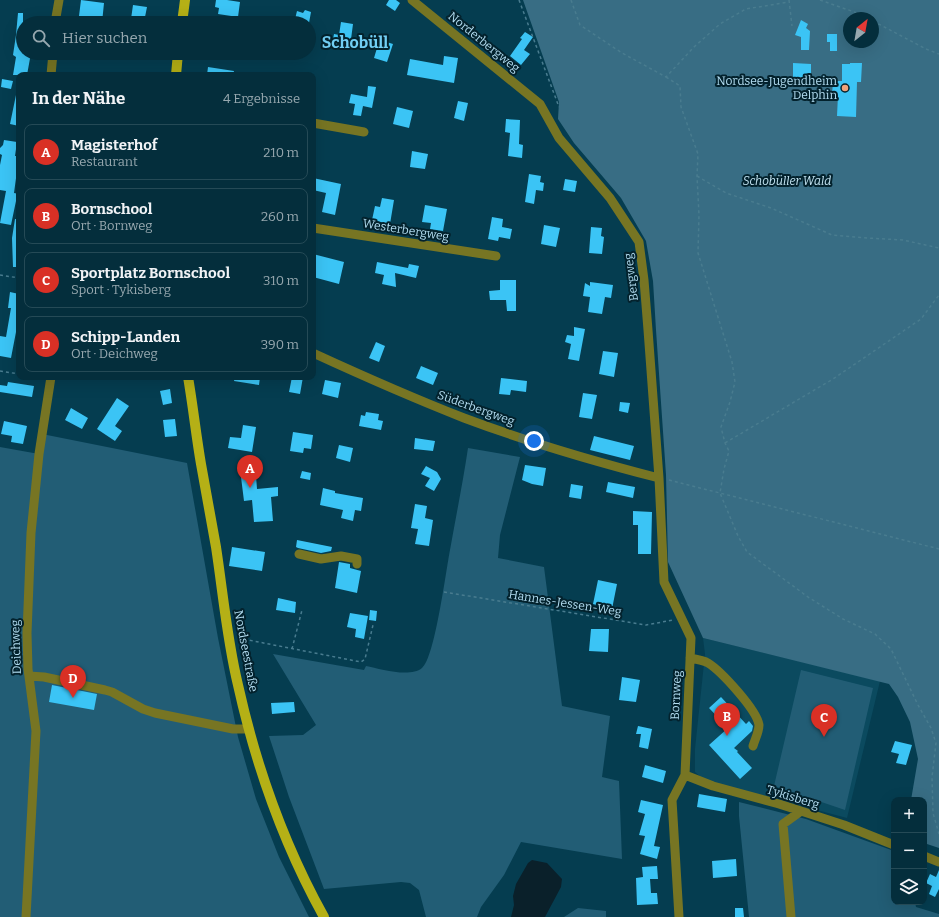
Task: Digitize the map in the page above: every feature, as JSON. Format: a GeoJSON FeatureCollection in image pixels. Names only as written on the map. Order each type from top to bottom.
{"type":"FeatureCollection","features":[{"type":"Feature","properties":{"kind":"main road"},"geometry":{"type":"LineString","coordinates":[[183,16],[185,0]]}},
{"type":"Feature","properties":{"kind":"main road"},"geometry":{"type":"LineString","coordinates":[[176,72],[177,60]]}},
{"type":"Feature","properties":{"kind":"main road","name":"Nordseestraße"},"geometry":{"type":"LineString","coordinates":[[188,380],[228,636],[237,684],[248,729],[279,821],[298,865],[324,917]]}},
{"type":"Feature","properties":{"kind":"street"},"geometry":{"type":"LineString","coordinates":[[56,16],[59,0]]}},
{"type":"Feature","properties":{"kind":"street","name":"Norderbergweg"},"geometry":{"type":"LineString","coordinates":[[412,0],[540,104]]}},
{"type":"Feature","properties":{"kind":"street"},"geometry":{"type":"LineString","coordinates":[[51,72],[52,60]]}},
{"type":"Feature","properties":{"kind":"street","name":"Bergweg"},"geometry":{"type":"LineString","coordinates":[[540,104],[559,138],[610,198],[639,242],[644,280],[659,478]]}},
{"type":"Feature","properties":{"kind":"street"},"geometry":{"type":"LineString","coordinates":[[316,124],[364,132]]}},
{"type":"Feature","properties":{"kind":"street","name":"Westerbergweg"},"geometry":{"type":"LineString","coordinates":[[316,228],[496,256]]}},
{"type":"Feature","properties":{"kind":"street","name":"Süderbergweg"},"geometry":{"type":"LineString","coordinates":[[316,354],[361,375],[465,418],[592,460],[659,478]]}},
{"type":"Feature","properties":{"kind":"street","name":"Deichweg"},"geometry":{"type":"LineString","coordinates":[[26,917],[36,730],[29,676],[27,632],[31,533],[39,454],[51,380]]}},
{"type":"Feature","properties":{"kind":"street","name":"Bornweg"},"geometry":{"type":"LineString","coordinates":[[659,478],[664,582],[691,638],[685,775],[672,800],[679,917]]}},
{"type":"Feature","properties":{"kind":"street"},"geometry":{"type":"LineString","coordinates":[[300,554],[321,559],[341,556],[357,559],[357,564]]}},
{"type":"Feature","properties":{"kind":"street"},"geometry":{"type":"LineString","coordinates":[[690,658],[708,664],[720,672],[750,707],[758,721],[759,727],[753,746]]}},
{"type":"Feature","properties":{"kind":"street"},"geometry":{"type":"LineString","coordinates":[[29,676],[44,677],[112,692],[143,709],[170,717],[233,729],[248,729]]}},
{"type":"Feature","properties":{"kind":"street","name":"Tykisberg"},"geometry":{"type":"LineString","coordinates":[[685,775],[713,786],[801,811],[891,844]]}},
{"type":"Feature","properties":{"kind":"street"},"geometry":{"type":"LineString","coordinates":[[791,917],[783,824],[801,811]]}},
{"type":"Feature","properties":{"kind":"street"},"geometry":{"type":"LineString","coordinates":[[927,857],[939,862]]}},
{"type":"Feature","properties":{"kind":"path"},"geometry":{"type":"LineString","coordinates":[[520,0],[559,107]]}},
{"type":"Feature","properties":{"kind":"path"},"geometry":{"type":"LineString","coordinates":[[571,0],[580,25],[622,53],[666,76],[680,86],[681,107],[698,154],[698,253],[732,362],[735,382],[721,427],[725,443],[729,451],[720,493],[738,536],[747,552],[808,597],[843,619],[875,634],[891,649],[918,705],[931,728],[936,743],[932,778],[933,813],[939,834]]}},
{"type":"Feature","properties":{"kind":"path"},"geometry":{"type":"LineString","coordinates":[[820,0],[854,12]]}},
{"type":"Feature","properties":{"kind":"path"},"geometry":{"type":"LineString","coordinates":[[666,76],[694,47],[720,24],[746,9],[789,1],[792,26]]}},
{"type":"Feature","properties":{"kind":"path"},"geometry":{"type":"LineString","coordinates":[[879,24],[926,49],[939,54]]}},
{"type":"Feature","properties":{"kind":"path"},"geometry":{"type":"LineString","coordinates":[[697,176],[726,193],[771,208],[832,235],[903,240],[939,248]]}},
{"type":"Feature","properties":{"kind":"path"},"geometry":{"type":"LineString","coordinates":[[0,275],[16,278]]}},
{"type":"Feature","properties":{"kind":"path"},"geometry":{"type":"LineString","coordinates":[[725,443],[833,379],[921,319],[939,295]]}},
{"type":"Feature","properties":{"kind":"path"},"geometry":{"type":"LineString","coordinates":[[0,371],[16,374]]}},
{"type":"Feature","properties":{"kind":"path"},"geometry":{"type":"LineString","coordinates":[[659,478],[939,548]]}},
{"type":"Feature","properties":{"kind":"path","name":"Hannes-Jessen-Weg"},"geometry":{"type":"LineString","coordinates":[[444,592],[646,625],[673,620],[681,616]]}},
{"type":"Feature","properties":{"kind":"path"},"geometry":{"type":"LineString","coordinates":[[292,649],[302,610]]}},
{"type":"Feature","properties":{"kind":"path"},"geometry":{"type":"LineString","coordinates":[[228,636],[361,662],[365,659],[373,625]]}},
{"type":"Feature","properties":{"kind":"shaded area"},"geometry":{"type":"Polygon","coordinates":[[[42,434],[187,463],[218,638],[238,737],[256,799],[279,857],[309,917],[0,917],[0,447],[39,454],[42,434]]]}},
{"type":"Feature","properties":{"kind":"shaded area"},"geometry":{"type":"Polygon","coordinates":[[[468,448],[520,457],[500,535],[498,558],[544,567],[562,706],[610,716],[602,777],[619,781],[622,859],[521,842],[504,875],[481,907],[477,917],[426,917],[419,890],[410,883],[401,882],[324,889],[289,797],[269,736],[303,735],[316,725],[273,654],[364,670],[366,666],[403,673],[417,671],[422,668],[427,661],[436,632],[468,448]]]}},
{"type":"Feature","properties":{"kind":"shaded area"},"geometry":{"type":"Polygon","coordinates":[[[703,638],[880,681],[847,818],[718,784],[702,778],[695,772],[695,749],[705,654],[703,638]]]}},
{"type":"Feature","properties":{"kind":"shaded area"},"geometry":{"type":"Polygon","coordinates":[[[801,670],[873,688],[845,810],[774,786],[801,670]]]}},
{"type":"Feature","properties":{"kind":"shaded area"},"geometry":{"type":"Polygon","coordinates":[[[739,802],[806,819],[891,850],[891,905],[916,905],[916,907],[939,914],[939,917],[749,917],[739,816],[739,802]]]}},
{"type":"Feature","properties":{"kind":"shaded area"},"geometry":{"type":"Polygon","coordinates":[[[532,860],[547,863],[562,879],[561,887],[545,917],[511,917],[516,884],[528,863],[532,860]]]}},
{"type":"Feature","properties":{"kind":"shaded area"},"geometry":{"type":"Polygon","coordinates":[[[578,908],[606,911],[606,917],[564,917],[578,908]]]}},
{"type":"Feature","properties":{"kind":"green space","name":"Schobüller Wald"},"geometry":{"type":"Polygon","coordinates":[[[523,0],[939,0],[939,848],[927,844],[927,797],[912,797],[918,759],[910,722],[898,697],[889,684],[703,638],[668,562],[666,475],[653,281],[646,241],[621,198],[574,143],[558,119],[559,102],[523,0]]]}},
{"type":"Feature","properties":{"kind":"building"},"geometry":{"type":"Polygon","coordinates":[[[81,0],[104,3],[103,16],[79,16],[81,0]]]}},
{"type":"Feature","properties":{"kind":"building"},"geometry":{"type":"Polygon","coordinates":[[[216,0],[240,2],[238,16],[218,14],[219,8],[215,7],[216,0]]]}},
{"type":"Feature","properties":{"kind":"building"},"geometry":{"type":"Polygon","coordinates":[[[389,0],[396,0],[400,3],[395,11],[386,5],[389,0]]]}},
{"type":"Feature","properties":{"kind":"building"},"geometry":{"type":"Polygon","coordinates":[[[133,5],[147,7],[145,16],[131,16],[133,5]]]}},
{"type":"Feature","properties":{"kind":"building"},"geometry":{"type":"Polygon","coordinates":[[[305,10],[311,12],[310,16],[296,16],[297,11],[303,13],[305,10]]]}},
{"type":"Feature","properties":{"kind":"building"},"geometry":{"type":"Polygon","coordinates":[[[18,13],[23,13],[23,16],[18,16],[18,13]]]}},
{"type":"Feature","properties":{"kind":"building"},"geometry":{"type":"Polygon","coordinates":[[[801,20],[808,24],[806,28],[810,31],[809,50],[801,50],[801,37],[795,35],[801,20]]]}},
{"type":"Feature","properties":{"kind":"building"},"geometry":{"type":"Polygon","coordinates":[[[341,22],[353,24],[350,47],[332,44],[334,34],[339,35],[341,22]]]}},
{"type":"Feature","properties":{"kind":"building"},"geometry":{"type":"Polygon","coordinates":[[[525,32],[533,37],[524,50],[530,54],[521,65],[510,56],[525,32]]]}},
{"type":"Feature","properties":{"kind":"building"},"geometry":{"type":"Polygon","coordinates":[[[827,34],[837,34],[837,51],[830,51],[830,42],[827,42],[827,34]]]}},
{"type":"Feature","properties":{"kind":"building"},"geometry":{"type":"Polygon","coordinates":[[[16,35],[16,57],[13,55],[16,35]]]}},
{"type":"Feature","properties":{"kind":"building"},"geometry":{"type":"Polygon","coordinates":[[[374,38],[393,44],[387,62],[374,58],[377,48],[371,46],[374,38]]]}},
{"type":"Feature","properties":{"kind":"building"},"geometry":{"type":"Polygon","coordinates":[[[444,56],[458,58],[454,83],[407,75],[410,59],[443,65],[444,56]]]}},
{"type":"Feature","properties":{"kind":"building"},"geometry":{"type":"Polygon","coordinates":[[[16,57],[16,60],[30,60],[28,72],[16,72],[16,75],[13,75],[16,57]]]}},
{"type":"Feature","properties":{"kind":"building"},"geometry":{"type":"Polygon","coordinates":[[[793,63],[811,64],[811,77],[793,77],[793,63]]]}},
{"type":"Feature","properties":{"kind":"building","name":"Nordsee-Jugendheim Delphin"},"geometry":{"type":"Polygon","coordinates":[[[862,63],[861,82],[857,82],[856,117],[837,116],[838,95],[832,95],[833,81],[842,81],[842,64],[862,63]]]}},
{"type":"Feature","properties":{"kind":"building"},"geometry":{"type":"Polygon","coordinates":[[[208,67],[234,71],[234,72],[207,72],[208,67]]]}},
{"type":"Feature","properties":{"kind":"building"},"geometry":{"type":"Polygon","coordinates":[[[2,79],[13,81],[11,89],[1,87],[2,79]]]}},
{"type":"Feature","properties":{"kind":"building"},"geometry":{"type":"Polygon","coordinates":[[[368,86],[376,87],[372,108],[363,106],[361,116],[353,115],[355,104],[349,103],[351,94],[367,97],[368,86]]]}},
{"type":"Feature","properties":{"kind":"building"},"geometry":{"type":"Polygon","coordinates":[[[16,95],[16,125],[10,124],[16,95]]]}},
{"type":"Feature","properties":{"kind":"building"},"geometry":{"type":"Polygon","coordinates":[[[458,101],[468,103],[464,121],[454,118],[458,101]]]}},
{"type":"Feature","properties":{"kind":"building"},"geometry":{"type":"Polygon","coordinates":[[[397,107],[413,111],[409,128],[393,124],[397,107]]]}},
{"type":"Feature","properties":{"kind":"building"},"geometry":{"type":"Polygon","coordinates":[[[506,119],[520,120],[519,144],[523,145],[522,158],[508,156],[510,133],[505,132],[506,119]]]}},
{"type":"Feature","properties":{"kind":"building"},"geometry":{"type":"Polygon","coordinates":[[[4,140],[16,142],[16,178],[14,193],[16,193],[16,201],[11,225],[0,223],[6,191],[0,190],[0,165],[2,155],[0,154],[0,148],[3,145],[4,140]]]}},
{"type":"Feature","properties":{"kind":"building"},"geometry":{"type":"Polygon","coordinates":[[[412,151],[428,154],[425,169],[410,167],[412,151]]]}},
{"type":"Feature","properties":{"kind":"building"},"geometry":{"type":"Polygon","coordinates":[[[529,174],[541,176],[540,182],[544,183],[543,191],[536,190],[534,204],[525,202],[529,174]]]}},
{"type":"Feature","properties":{"kind":"building"},"geometry":{"type":"Polygon","coordinates":[[[316,179],[341,184],[335,215],[322,212],[326,193],[316,191],[316,179]]]}},
{"type":"Feature","properties":{"kind":"building"},"geometry":{"type":"Polygon","coordinates":[[[565,179],[577,181],[575,192],[563,190],[565,179]]]}},
{"type":"Feature","properties":{"kind":"building"},"geometry":{"type":"Polygon","coordinates":[[[382,198],[394,200],[390,224],[372,220],[375,206],[380,207],[382,198]]]}},
{"type":"Feature","properties":{"kind":"building"},"geometry":{"type":"Polygon","coordinates":[[[425,205],[447,209],[443,231],[430,229],[431,223],[422,222],[425,205]]]}},
{"type":"Feature","properties":{"kind":"building"},"geometry":{"type":"Polygon","coordinates":[[[492,217],[503,219],[502,227],[512,229],[510,239],[499,237],[498,241],[488,239],[492,217]]]}},
{"type":"Feature","properties":{"kind":"building"},"geometry":{"type":"Polygon","coordinates":[[[16,219],[16,267],[13,267],[12,238],[16,219]]]}},
{"type":"Feature","properties":{"kind":"building"},"geometry":{"type":"Polygon","coordinates":[[[544,225],[560,228],[556,247],[541,244],[544,225]]]}},
{"type":"Feature","properties":{"kind":"building"},"geometry":{"type":"Polygon","coordinates":[[[591,227],[602,228],[601,236],[604,237],[602,254],[589,253],[591,227]]]}},
{"type":"Feature","properties":{"kind":"building"},"geometry":{"type":"Polygon","coordinates":[[[316,255],[344,262],[339,284],[316,278],[316,255]]]}},
{"type":"Feature","properties":{"kind":"building"},"geometry":{"type":"Polygon","coordinates":[[[377,262],[408,268],[409,264],[419,266],[416,278],[395,273],[396,287],[382,284],[384,275],[375,273],[377,262]]]}},
{"type":"Feature","properties":{"kind":"building"},"geometry":{"type":"Polygon","coordinates":[[[500,280],[516,280],[516,311],[507,311],[506,300],[490,300],[489,291],[500,290],[500,280]]]}},
{"type":"Feature","properties":{"kind":"building"},"geometry":{"type":"Polygon","coordinates":[[[590,282],[613,285],[611,298],[605,297],[602,314],[588,312],[590,297],[583,296],[585,283],[590,286],[590,282]]]}},
{"type":"Feature","properties":{"kind":"building"},"geometry":{"type":"Polygon","coordinates":[[[10,292],[16,293],[16,332],[11,358],[0,356],[0,336],[6,337],[11,308],[8,308],[10,292]]]}},
{"type":"Feature","properties":{"kind":"building"},"geometry":{"type":"Polygon","coordinates":[[[574,327],[585,329],[579,361],[568,359],[571,344],[565,342],[567,335],[574,336],[574,327]]]}},
{"type":"Feature","properties":{"kind":"building"},"geometry":{"type":"Polygon","coordinates":[[[376,342],[385,346],[379,362],[369,358],[376,342]]]}},
{"type":"Feature","properties":{"kind":"building"},"geometry":{"type":"Polygon","coordinates":[[[603,351],[618,353],[614,377],[599,374],[603,351]]]}},
{"type":"Feature","properties":{"kind":"building"},"geometry":{"type":"Polygon","coordinates":[[[421,366],[438,373],[433,385],[416,378],[421,366]]]}},
{"type":"Feature","properties":{"kind":"building"},"geometry":{"type":"Polygon","coordinates":[[[501,378],[527,381],[526,392],[511,390],[510,395],[499,394],[501,378]]]}},
{"type":"Feature","properties":{"kind":"building"},"geometry":{"type":"Polygon","coordinates":[[[234,380],[260,380],[259,385],[234,380]]]}},
{"type":"Feature","properties":{"kind":"building"},"geometry":{"type":"Polygon","coordinates":[[[291,380],[302,380],[300,394],[289,392],[291,380]]]}},
{"type":"Feature","properties":{"kind":"building"},"geometry":{"type":"Polygon","coordinates":[[[325,380],[341,383],[338,398],[322,394],[325,380]]]}},
{"type":"Feature","properties":{"kind":"building"},"geometry":{"type":"Polygon","coordinates":[[[8,382],[34,386],[32,397],[0,392],[0,385],[7,386],[8,382]]]}},
{"type":"Feature","properties":{"kind":"building"},"geometry":{"type":"Polygon","coordinates":[[[170,389],[172,403],[163,405],[160,391],[170,389]]]}},
{"type":"Feature","properties":{"kind":"building"},"geometry":{"type":"Polygon","coordinates":[[[583,393],[597,395],[592,419],[579,417],[583,393]]]}},
{"type":"Feature","properties":{"kind":"building"},"geometry":{"type":"Polygon","coordinates":[[[117,398],[129,406],[115,426],[122,431],[115,441],[97,429],[117,398]]]}},
{"type":"Feature","properties":{"kind":"building"},"geometry":{"type":"Polygon","coordinates":[[[620,402],[630,403],[628,413],[619,411],[620,402]]]}},
{"type":"Feature","properties":{"kind":"building"},"geometry":{"type":"Polygon","coordinates":[[[71,408],[88,418],[82,429],[65,420],[71,408]]]}},
{"type":"Feature","properties":{"kind":"building"},"geometry":{"type":"Polygon","coordinates":[[[366,412],[379,414],[378,420],[383,421],[381,430],[359,426],[361,415],[365,416],[366,412]]]}},
{"type":"Feature","properties":{"kind":"building"},"geometry":{"type":"Polygon","coordinates":[[[175,419],[177,436],[165,437],[163,420],[175,419]]]}},
{"type":"Feature","properties":{"kind":"building"},"geometry":{"type":"Polygon","coordinates":[[[4,421],[27,426],[23,444],[11,442],[12,436],[1,434],[4,421]]]}},
{"type":"Feature","properties":{"kind":"building"},"geometry":{"type":"Polygon","coordinates":[[[243,425],[256,427],[252,452],[228,448],[230,437],[241,438],[243,425]]]}},
{"type":"Feature","properties":{"kind":"building"},"geometry":{"type":"Polygon","coordinates":[[[293,432],[313,435],[311,449],[304,448],[303,453],[290,451],[293,432]]]}},
{"type":"Feature","properties":{"kind":"building"},"geometry":{"type":"Polygon","coordinates":[[[594,436],[634,446],[630,460],[590,450],[594,436]]]}},
{"type":"Feature","properties":{"kind":"building"},"geometry":{"type":"Polygon","coordinates":[[[415,438],[435,441],[433,451],[414,449],[415,438]]]}},
{"type":"Feature","properties":{"kind":"building"},"geometry":{"type":"Polygon","coordinates":[[[339,445],[353,448],[350,462],[336,458],[339,445]]]}},
{"type":"Feature","properties":{"kind":"building"},"geometry":{"type":"Polygon","coordinates":[[[525,465],[546,468],[543,486],[522,480],[525,465]]]}},
{"type":"Feature","properties":{"kind":"building"},"geometry":{"type":"Polygon","coordinates":[[[426,466],[437,472],[441,479],[434,491],[425,486],[430,478],[421,474],[426,466]]]}},
{"type":"Feature","properties":{"kind":"building"},"geometry":{"type":"Polygon","coordinates":[[[302,471],[311,473],[310,480],[300,478],[302,471]]]}},
{"type":"Feature","properties":{"kind":"building"},"geometry":{"type":"Polygon","coordinates":[[[256,476],[257,489],[278,487],[278,496],[271,497],[273,521],[254,522],[252,500],[244,501],[241,477],[256,476]]]}},
{"type":"Feature","properties":{"kind":"building"},"geometry":{"type":"Polygon","coordinates":[[[608,482],[635,487],[633,498],[606,492],[608,482]]]}},
{"type":"Feature","properties":{"kind":"building"},"geometry":{"type":"Polygon","coordinates":[[[571,484],[583,486],[581,499],[569,497],[571,484]]]}},
{"type":"Feature","properties":{"kind":"building"},"geometry":{"type":"Polygon","coordinates":[[[323,488],[335,491],[335,493],[363,498],[361,511],[355,510],[353,521],[341,518],[343,510],[320,505],[323,488]]]}},
{"type":"Feature","properties":{"kind":"building"},"geometry":{"type":"Polygon","coordinates":[[[415,504],[427,506],[425,518],[433,520],[429,546],[415,544],[418,529],[411,528],[415,504]]]}},
{"type":"Feature","properties":{"kind":"building"},"geometry":{"type":"Polygon","coordinates":[[[633,511],[652,512],[651,554],[638,554],[638,525],[633,525],[633,511]]]}},
{"type":"Feature","properties":{"kind":"building"},"geometry":{"type":"Polygon","coordinates":[[[297,540],[332,547],[331,551],[321,553],[298,548],[296,547],[297,540]]]}},
{"type":"Feature","properties":{"kind":"building"},"geometry":{"type":"Polygon","coordinates":[[[232,547],[265,552],[262,571],[229,566],[232,547]]]}},
{"type":"Feature","properties":{"kind":"building"},"geometry":{"type":"Polygon","coordinates":[[[339,562],[350,564],[350,568],[361,571],[357,593],[335,588],[339,562]]]}},
{"type":"Feature","properties":{"kind":"building"},"geometry":{"type":"Polygon","coordinates":[[[598,580],[617,584],[612,609],[593,604],[598,580]]]}},
{"type":"Feature","properties":{"kind":"building"},"geometry":{"type":"Polygon","coordinates":[[[278,598],[296,602],[295,613],[276,610],[278,598]]]}},
{"type":"Feature","properties":{"kind":"building"},"geometry":{"type":"Polygon","coordinates":[[[370,610],[377,611],[376,621],[369,620],[370,610]]]}},
{"type":"Feature","properties":{"kind":"building"},"geometry":{"type":"Polygon","coordinates":[[[350,613],[368,616],[364,639],[355,637],[356,629],[347,627],[350,613]]]}},
{"type":"Feature","properties":{"kind":"building"},"geometry":{"type":"Polygon","coordinates":[[[591,629],[609,629],[608,652],[589,651],[591,629]]]}},
{"type":"Feature","properties":{"kind":"building"},"geometry":{"type":"Polygon","coordinates":[[[622,677],[640,680],[636,702],[619,700],[622,677]]]}},
{"type":"Feature","properties":{"kind":"building"},"geometry":{"type":"Polygon","coordinates":[[[52,685],[97,694],[94,710],[49,702],[52,685]]]}},
{"type":"Feature","properties":{"kind":"building"},"geometry":{"type":"Polygon","coordinates":[[[721,697],[746,724],[749,721],[753,726],[752,731],[734,748],[752,768],[740,779],[709,745],[728,728],[709,708],[721,697]]]}},
{"type":"Feature","properties":{"kind":"building"},"geometry":{"type":"Polygon","coordinates":[[[294,702],[295,712],[272,714],[271,703],[294,702]]]}},
{"type":"Feature","properties":{"kind":"building"},"geometry":{"type":"Polygon","coordinates":[[[638,726],[652,729],[648,749],[639,747],[641,734],[636,734],[638,726]]]}},
{"type":"Feature","properties":{"kind":"building"},"geometry":{"type":"Polygon","coordinates":[[[895,741],[912,745],[906,765],[896,763],[899,754],[891,752],[895,741]]]}},
{"type":"Feature","properties":{"kind":"building"},"geometry":{"type":"Polygon","coordinates":[[[645,765],[666,771],[663,783],[642,777],[645,765]]]}},
{"type":"Feature","properties":{"kind":"building"},"geometry":{"type":"Polygon","coordinates":[[[699,794],[727,799],[725,812],[697,807],[699,794]]]}},
{"type":"Feature","properties":{"kind":"building"},"geometry":{"type":"Polygon","coordinates":[[[641,800],[663,805],[654,846],[660,847],[657,859],[640,854],[645,836],[639,835],[645,814],[638,812],[641,800]]]}},
{"type":"Feature","properties":{"kind":"building"},"geometry":{"type":"Polygon","coordinates":[[[736,859],[737,876],[713,878],[712,861],[736,859]]]}},
{"type":"Feature","properties":{"kind":"building"},"geometry":{"type":"Polygon","coordinates":[[[657,866],[658,879],[650,879],[651,893],[657,893],[658,904],[637,905],[636,878],[643,877],[642,867],[657,866]]]}},
{"type":"Feature","properties":{"kind":"building"},"geometry":{"type":"Polygon","coordinates":[[[939,870],[939,889],[935,897],[929,894],[932,886],[927,884],[927,881],[930,874],[936,877],[939,870]]]}},
{"type":"Feature","properties":{"kind":"building"},"geometry":{"type":"Polygon","coordinates":[[[735,908],[743,908],[744,917],[735,917],[735,908]]]}},
{"type":"Feature","properties":{"kind":"place","name":"Nordsee-Jugendheim Delphin"},"geometry":{"type":"Point","coordinates":[845,88]}},
{"type":"Feature","properties":{"kind":"place","name":"Magisterhof"},"geometry":{"type":"Point","coordinates":[250,488]}},
{"type":"Feature","properties":{"kind":"place","name":"Schipp-Landen"},"geometry":{"type":"Point","coordinates":[73,698]}},
{"type":"Feature","properties":{"kind":"place","name":"Bornschool"},"geometry":{"type":"Point","coordinates":[727,736]}},
{"type":"Feature","properties":{"kind":"place","name":"Sportplatz Bornschool"},"geometry":{"type":"Point","coordinates":[824,737]}},
{"type":"Feature","properties":{"kind":"district","name":"Schobüll"},"geometry":{"type":"Point","coordinates":[355,42]}}]}
